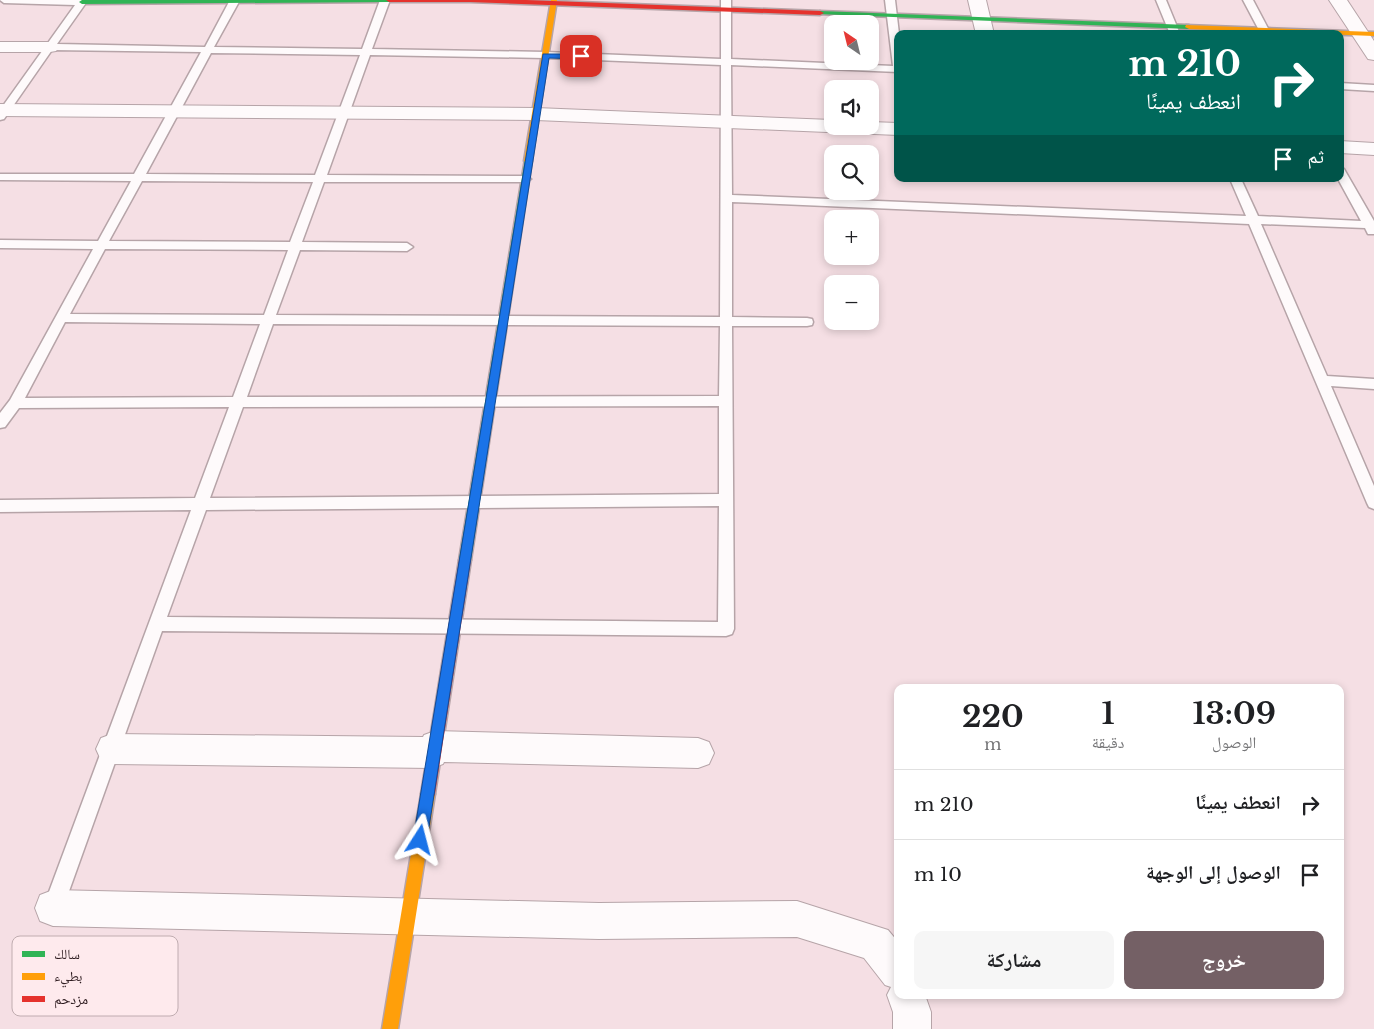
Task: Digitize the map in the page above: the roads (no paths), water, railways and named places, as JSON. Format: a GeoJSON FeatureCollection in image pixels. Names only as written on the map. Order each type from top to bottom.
{"type":"FeatureCollection","features":[{"type":"Feature","properties":{"kind":"street"},"geometry":{"type":"LineString","coordinates":[[83,1],[470,0],[726,5],[892,17],[983,27],[1173,30]]}},
{"type":"Feature","properties":{"kind":"street"},"geometry":{"type":"LineString","coordinates":[[977,0],[983,27]]}},
{"type":"Feature","properties":{"kind":"street"},"geometry":{"type":"LineString","coordinates":[[1338,0],[1367,34],[1374,55]]}},
{"type":"Feature","properties":{"kind":"street"},"geometry":{"type":"LineString","coordinates":[[390,1029],[554,2]]}},
{"type":"Feature","properties":{"kind":"street"},"geometry":{"type":"LineString","coordinates":[[1344,34],[1367,34]]}},
{"type":"Feature","properties":{"kind":"street"},"geometry":{"type":"LineString","coordinates":[[0,47],[50,47]]}},
{"type":"Feature","properties":{"kind":"street"},"geometry":{"type":"LineString","coordinates":[[2,113],[536,114],[894,129]]}},
{"type":"Feature","properties":{"kind":"street"},"geometry":{"type":"LineString","coordinates":[[1344,148],[1374,149]]}},
{"type":"Feature","properties":{"kind":"street"},"geometry":{"type":"LineString","coordinates":[[112,749],[432,753],[435,746]]}},
{"type":"Feature","properties":{"kind":"street"},"geometry":{"type":"LineString","coordinates":[[435,746],[698,754]]}},
{"type":"Feature","properties":{"kind":"street"},"geometry":{"type":"LineString","coordinates":[[53,908],[599,921],[797,919],[875,943],[894,967]]}},
{"type":"Feature","properties":{"kind":"street"},"geometry":{"type":"LineString","coordinates":[[907,999],[912,1012],[912,1029]]}},
{"type":"Feature","properties":{"kind":"lane"},"geometry":{"type":"LineString","coordinates":[[4,0],[83,1]]}},
{"type":"Feature","properties":{"kind":"lane"},"geometry":{"type":"LineString","coordinates":[[0,423],[15,403],[234,0]]}},
{"type":"Feature","properties":{"kind":"lane"},"geometry":{"type":"LineString","coordinates":[[53,908],[385,0]]}},
{"type":"Feature","properties":{"kind":"lane"},"geometry":{"type":"LineString","coordinates":[[890,0],[894,34]]}},
{"type":"Feature","properties":{"kind":"lane"},"geometry":{"type":"LineString","coordinates":[[1160,0],[1173,30]]}},
{"type":"Feature","properties":{"kind":"lane"},"geometry":{"type":"LineString","coordinates":[[1248,0],[1264,30]]}},
{"type":"Feature","properties":{"kind":"lane"},"geometry":{"type":"LineString","coordinates":[[2,113],[83,1]]}},
{"type":"Feature","properties":{"kind":"lane"},"geometry":{"type":"LineString","coordinates":[[157,624],[726,629],[726,5]]}},
{"type":"Feature","properties":{"kind":"lane"},"geometry":{"type":"LineString","coordinates":[[50,47],[545,55],[894,69]]}},
{"type":"Feature","properties":{"kind":"lane"},"geometry":{"type":"LineString","coordinates":[[1344,86],[1374,88]]}},
{"type":"Feature","properties":{"kind":"lane"},"geometry":{"type":"LineString","coordinates":[[0,177],[526,178]]}},
{"type":"Feature","properties":{"kind":"lane"},"geometry":{"type":"LineString","coordinates":[[1344,178],[1372,228]]}},
{"type":"Feature","properties":{"kind":"lane"},"geometry":{"type":"LineString","coordinates":[[1237,182],[1374,503]]}},
{"type":"Feature","properties":{"kind":"lane"},"geometry":{"type":"LineString","coordinates":[[726,198],[1254,220],[1372,228]]}},
{"type":"Feature","properties":{"kind":"lane"},"geometry":{"type":"LineString","coordinates":[[0,244],[407,247]]}},
{"type":"Feature","properties":{"kind":"lane"},"geometry":{"type":"LineString","coordinates":[[62,318],[807,322]]}},
{"type":"Feature","properties":{"kind":"lane"},"geometry":{"type":"LineString","coordinates":[[1322,381],[1374,384]]}},
{"type":"Feature","properties":{"kind":"lane"},"geometry":{"type":"LineString","coordinates":[[15,403],[726,401]]}},
{"type":"Feature","properties":{"kind":"lane"},"geometry":{"type":"LineString","coordinates":[[0,506],[726,500]]}}]}
